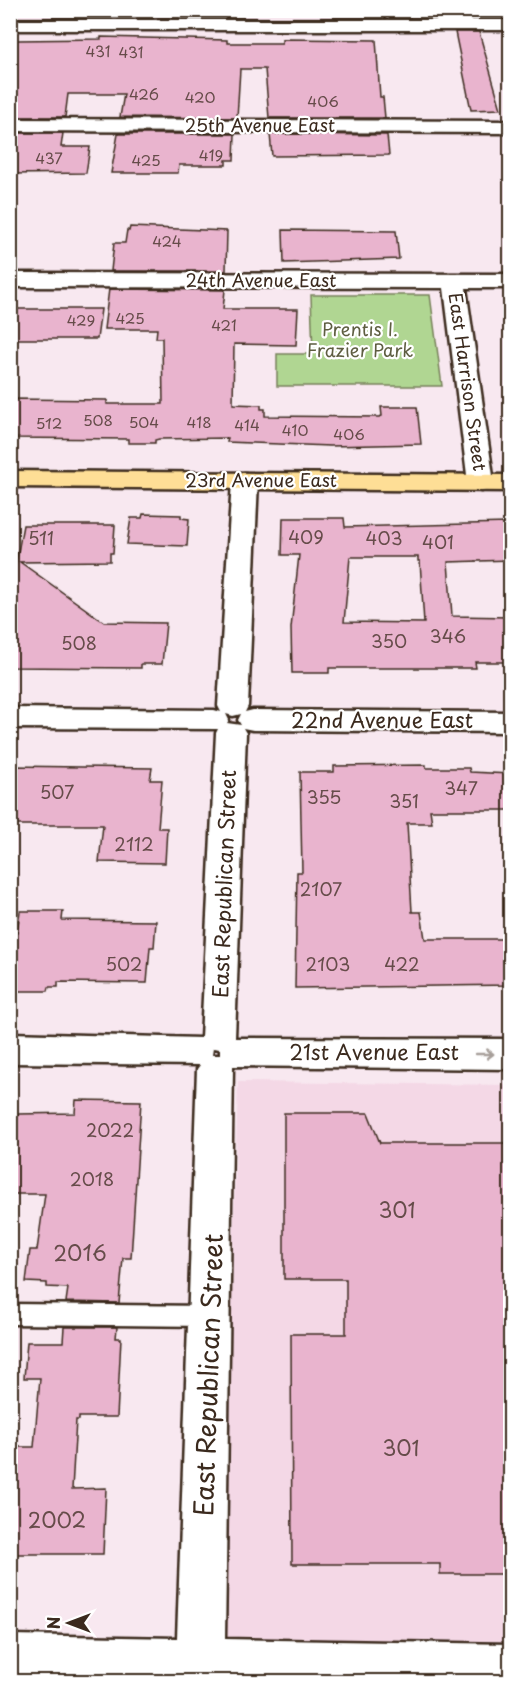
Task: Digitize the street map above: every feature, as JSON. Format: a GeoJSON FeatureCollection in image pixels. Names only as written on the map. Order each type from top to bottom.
{"type":"FeatureCollection","features":[{"type":"Feature","properties":{"kind":"main road","name":"23rd Avenue East"},"geometry":{"type":"LineString","coordinates":[[10,479],[510,483]]}},
{"type":"Feature","properties":{"kind":"street"},"geometry":{"type":"LineString","coordinates":[[10,25],[510,25]]}},
{"type":"Feature","properties":{"kind":"street","name":"25th Avenue East"},"geometry":{"type":"LineString","coordinates":[[10,125],[510,127]]}},
{"type":"Feature","properties":{"kind":"street","name":"24th Avenue East"},"geometry":{"type":"LineString","coordinates":[[10,280],[510,281]]}},
{"type":"Feature","properties":{"kind":"street","name":"East Harrison Street"},"geometry":{"type":"LineString","coordinates":[[454,281],[481,483]]}},
{"type":"Feature","properties":{"kind":"street","name":"East Republican Street"},"geometry":{"type":"LineString","coordinates":[[201,1671],[217,1052],[245,481]]}},
{"type":"Feature","properties":{"kind":"street","name":"22nd Avenue East"},"geometry":{"type":"LineString","coordinates":[[10,718],[510,722]]}},
{"type":"Feature","properties":{"kind":"street","name":"21st Avenue East"},"geometry":{"type":"LineString","coordinates":[[10,1048],[510,1054]]}},
{"type":"Feature","properties":{"kind":"street"},"geometry":{"type":"LineString","coordinates":[[10,1659],[201,1671],[510,1668]]}},
{"type":"Feature","properties":{"kind":"lane"},"geometry":{"type":"LineString","coordinates":[[10,1314],[211,1316]]}},
{"type":"Feature","properties":{"kind":"shaded area"},"geometry":{"type":"Polygon","coordinates":[[[238,1082],[510,1085],[510,1643],[222,1638],[238,1082]]]}},
{"type":"Feature","properties":{"kind":"green space","name":"Prentis I. Frazier Park"},"geometry":{"type":"Polygon","coordinates":[[[311,295],[430,295],[442,386],[277,386],[277,354],[313,354],[311,295]]]}},
{"type":"Feature","properties":{"kind":"building"},"geometry":{"type":"Polygon","coordinates":[[[451,10],[473,10],[475,18],[452,18],[451,10]]]}},
{"type":"Feature","properties":{"kind":"building"},"geometry":{"type":"Polygon","coordinates":[[[455,32],[479,32],[501,109],[471,110],[455,32]]]}},
{"type":"Feature","properties":{"kind":"building"},"geometry":{"type":"Polygon","coordinates":[[[101,37],[227,40],[227,43],[282,43],[282,39],[376,40],[380,97],[383,97],[385,118],[269,118],[265,69],[240,69],[237,118],[120,117],[124,94],[68,94],[65,117],[10,117],[10,42],[101,39],[101,37]]]}},
{"type":"Feature","properties":{"kind":"building"},"geometry":{"type":"Polygon","coordinates":[[[10,133],[63,133],[61,147],[90,147],[86,173],[10,174],[10,133]]]}},
{"type":"Feature","properties":{"kind":"building"},"geometry":{"type":"Polygon","coordinates":[[[118,134],[235,134],[234,160],[226,160],[226,165],[179,165],[178,173],[111,173],[118,134]]]}},
{"type":"Feature","properties":{"kind":"building"},"geometry":{"type":"Polygon","coordinates":[[[270,134],[387,135],[389,155],[272,156],[270,134]]]}},
{"type":"Feature","properties":{"kind":"building"},"geometry":{"type":"Polygon","coordinates":[[[130,227],[227,231],[226,271],[111,271],[114,243],[125,243],[127,230],[129,231],[130,227]]]}},
{"type":"Feature","properties":{"kind":"building"},"geometry":{"type":"Polygon","coordinates":[[[283,230],[396,231],[399,259],[284,263],[283,230]]]}},
{"type":"Feature","properties":{"kind":"building"},"geometry":{"type":"Polygon","coordinates":[[[109,289],[225,290],[223,309],[298,309],[296,345],[234,344],[233,404],[261,405],[261,409],[265,409],[265,416],[379,417],[382,416],[381,407],[417,407],[421,444],[330,446],[227,442],[228,438],[159,439],[155,440],[155,443],[128,443],[128,439],[10,438],[10,399],[107,400],[107,404],[163,404],[162,338],[156,338],[157,329],[104,329],[109,289]]]}},
{"type":"Feature","properties":{"kind":"building"},"geometry":{"type":"Polygon","coordinates":[[[10,309],[101,309],[97,339],[10,339],[10,309]]]}},
{"type":"Feature","properties":{"kind":"building"},"geometry":{"type":"Polygon","coordinates":[[[143,514],[181,515],[181,518],[189,519],[187,546],[127,544],[131,518],[142,518],[143,514]]]}},
{"type":"Feature","properties":{"kind":"building"},"geometry":{"type":"Polygon","coordinates":[[[283,518],[344,518],[345,527],[508,523],[510,560],[448,562],[452,616],[510,617],[510,662],[475,662],[476,668],[329,668],[329,673],[292,673],[291,628],[299,555],[282,555],[283,518]],[[350,557],[344,622],[424,623],[418,557],[350,557]]]}},
{"type":"Feature","properties":{"kind":"building"},"geometry":{"type":"Polygon","coordinates":[[[23,525],[115,525],[113,553],[110,553],[110,561],[20,562],[104,622],[166,623],[162,664],[141,664],[141,668],[10,667],[10,595],[23,525]]]}},
{"type":"Feature","properties":{"kind":"building"},"geometry":{"type":"Polygon","coordinates":[[[426,765],[426,768],[469,768],[470,772],[510,774],[510,810],[430,810],[432,823],[407,823],[412,912],[421,912],[425,939],[510,939],[510,985],[295,988],[297,872],[302,872],[300,772],[334,772],[334,766],[426,765]]]}},
{"type":"Feature","properties":{"kind":"building"},"geometry":{"type":"Polygon","coordinates":[[[10,766],[152,768],[150,780],[162,780],[158,828],[167,828],[165,863],[99,862],[103,825],[10,825],[10,766]]]}},
{"type":"Feature","properties":{"kind":"building"},"geometry":{"type":"Polygon","coordinates":[[[20,911],[63,911],[62,920],[156,921],[154,947],[150,947],[147,983],[58,982],[58,987],[49,987],[48,991],[10,991],[10,948],[13,933],[17,933],[20,911]]]}},
{"type":"Feature","properties":{"kind":"building"},"geometry":{"type":"Polygon","coordinates":[[[76,1100],[141,1101],[131,1258],[123,1258],[119,1303],[66,1302],[68,1288],[47,1287],[47,1283],[26,1282],[30,1250],[37,1250],[45,1194],[10,1194],[10,1119],[17,1119],[18,1114],[75,1113],[76,1100]]]}},
{"type":"Feature","properties":{"kind":"building"},"geometry":{"type":"Polygon","coordinates":[[[284,1113],[368,1113],[380,1143],[510,1143],[510,1574],[440,1574],[440,1564],[292,1564],[291,1334],[346,1334],[346,1279],[284,1279],[284,1113]]]}},
{"type":"Feature","properties":{"kind":"building"},"geometry":{"type":"Polygon","coordinates":[[[64,1327],[117,1327],[116,1338],[121,1338],[117,1417],[79,1417],[79,1420],[76,1420],[72,1489],[106,1488],[103,1554],[10,1554],[10,1447],[34,1447],[40,1378],[24,1378],[27,1342],[63,1342],[64,1327]]]}}]}
